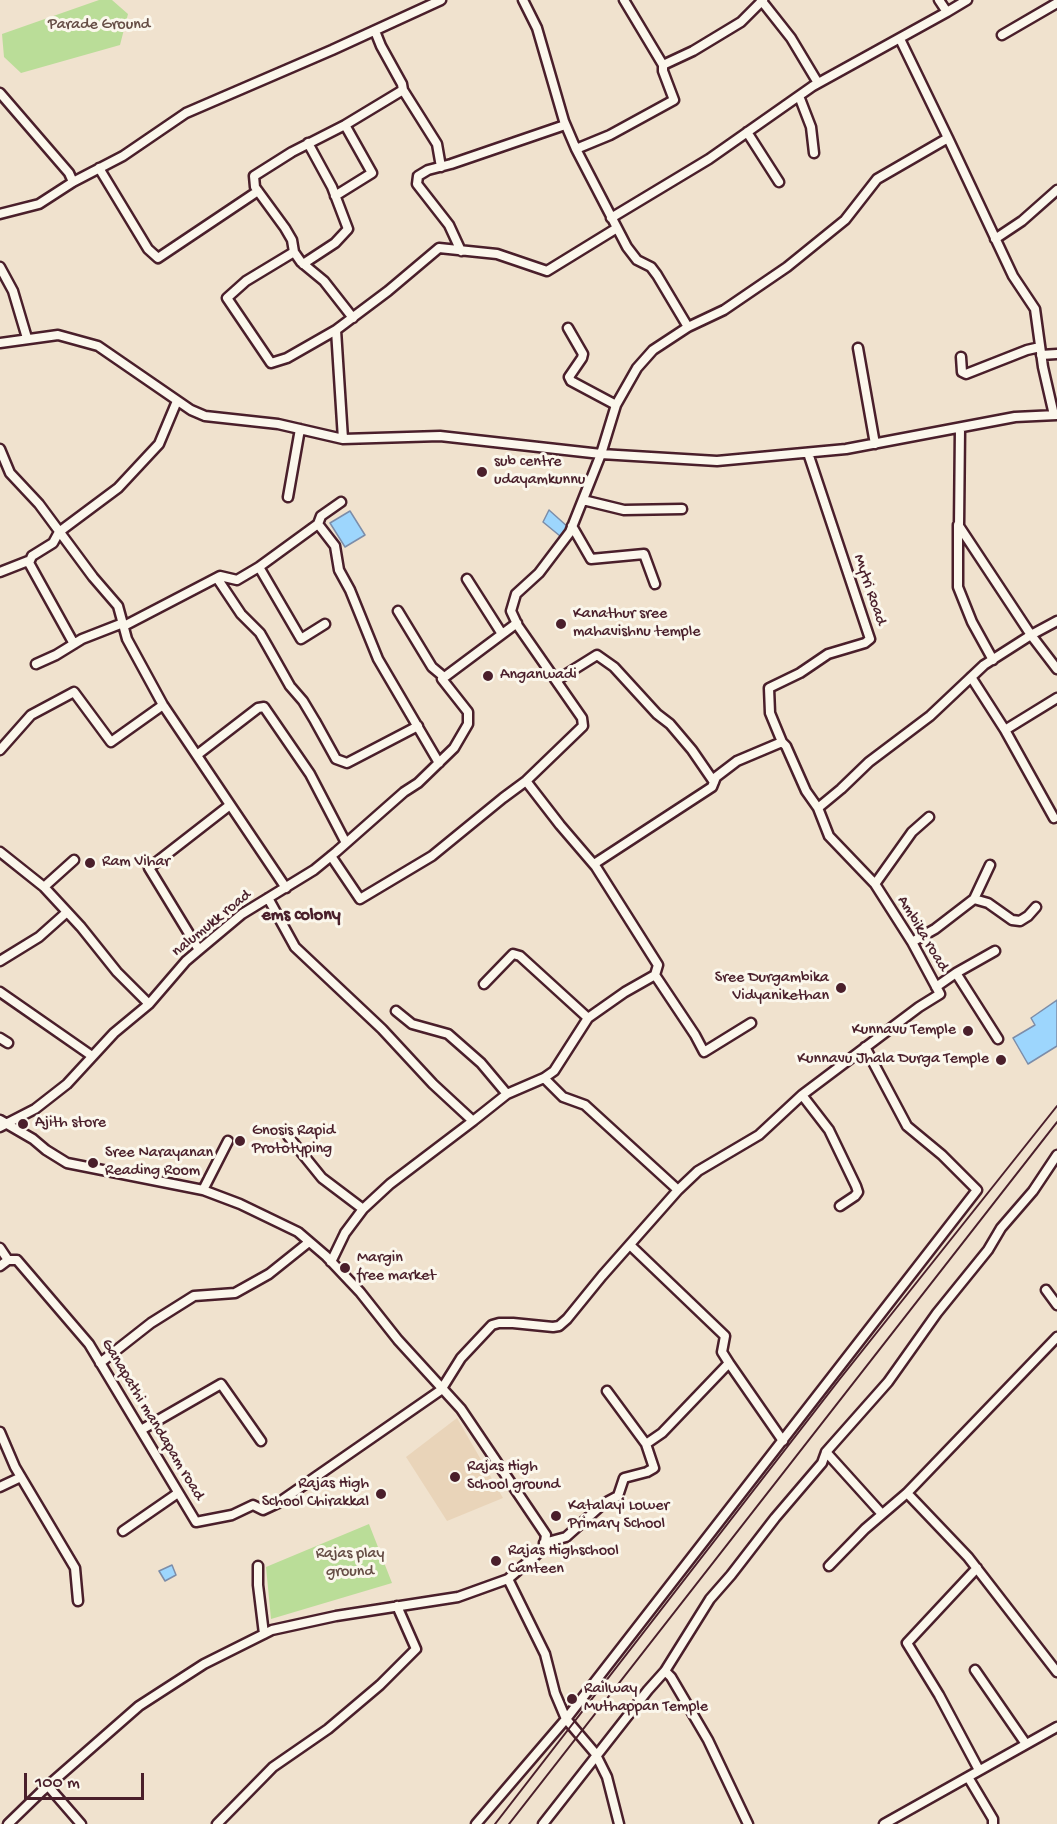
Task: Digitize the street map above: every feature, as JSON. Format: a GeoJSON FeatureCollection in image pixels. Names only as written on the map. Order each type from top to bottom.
{"type":"FeatureCollection","features":[{"type":"Feature","properties":{"kind":"street"},"geometry":{"type":"LineString","coordinates":[[0,214],[39,204],[73,182],[123,156],[186,113],[441,0]]}},
{"type":"Feature","properties":{"kind":"street"},"geometry":{"type":"LineString","coordinates":[[522,0],[537,28],[565,124],[611,218],[638,260],[651,267],[657,275],[688,327]]}},
{"type":"Feature","properties":{"kind":"street"},"geometry":{"type":"LineString","coordinates":[[576,149],[610,135],[674,100],[663,65],[624,0]]}},
{"type":"Feature","properties":{"kind":"street"},"geometry":{"type":"LineString","coordinates":[[663,65],[693,51],[741,22],[762,0],[791,38],[818,83]]}},
{"type":"Feature","properties":{"kind":"street"},"geometry":{"type":"LineString","coordinates":[[939,0],[947,12]]}},
{"type":"Feature","properties":{"kind":"street"},"geometry":{"type":"LineString","coordinates":[[611,218],[709,159],[818,83],[968,0]]}},
{"type":"Feature","properties":{"kind":"street"},"geometry":{"type":"LineString","coordinates":[[1002,35],[1057,3]]}},
{"type":"Feature","properties":{"kind":"street"},"geometry":{"type":"LineString","coordinates":[[375,31],[404,90],[436,144],[441,167]]}},
{"type":"Feature","properties":{"kind":"street"},"geometry":{"type":"LineString","coordinates":[[0,343],[58,335],[98,346],[177,401],[205,416],[278,424],[343,439],[440,436],[601,454],[717,461],[875,444],[1015,417],[1056,415],[1041,351],[1035,309],[1013,276],[900,39]]}},
{"type":"Feature","properties":{"kind":"street"},"geometry":{"type":"LineString","coordinates":[[353,318],[324,280],[303,264],[294,252],[292,240],[255,187],[254,176],[404,90]]}},
{"type":"Feature","properties":{"kind":"street"},"geometry":{"type":"LineString","coordinates":[[0,93],[69,173],[73,182]]}},
{"type":"Feature","properties":{"kind":"street"},"geometry":{"type":"LineString","coordinates":[[800,96],[811,127],[813,153]]}},
{"type":"Feature","properties":{"kind":"street"},"geometry":{"type":"LineString","coordinates":[[461,251],[449,225],[417,184],[418,176],[428,170],[565,124]]}},
{"type":"Feature","properties":{"kind":"street"},"geometry":{"type":"LineString","coordinates":[[335,196],[372,173],[345,125]]}},
{"type":"Feature","properties":{"kind":"street"},"geometry":{"type":"LineString","coordinates":[[747,132],[779,182]]}},
{"type":"Feature","properties":{"kind":"street"},"geometry":{"type":"LineString","coordinates":[[331,856],[360,899],[432,856],[526,781],[583,726],[582,718],[511,611],[516,594],[539,573],[570,532],[601,454],[616,405],[637,368],[653,350],[688,327],[724,310],[788,267],[845,220],[877,179],[948,138]]}},
{"type":"Feature","properties":{"kind":"street"},"geometry":{"type":"LineString","coordinates":[[303,264],[335,243],[348,229],[335,196],[308,143]]}},
{"type":"Feature","properties":{"kind":"street"},"geometry":{"type":"LineString","coordinates":[[99,168],[148,249],[158,258],[258,191]]}},
{"type":"Feature","properties":{"kind":"street"},"geometry":{"type":"LineString","coordinates":[[995,239],[1022,221],[1057,190]]}},
{"type":"Feature","properties":{"kind":"street"},"geometry":{"type":"LineString","coordinates":[[294,252],[246,281],[227,298],[271,363],[287,358],[336,330],[439,248],[497,254],[547,271],[617,228]]}},
{"type":"Feature","properties":{"kind":"street"},"geometry":{"type":"LineString","coordinates":[[0,267],[13,291],[27,338]]}},
{"type":"Feature","properties":{"kind":"street"},"geometry":{"type":"LineString","coordinates":[[568,328],[583,354],[569,377],[571,381],[616,405]]}},
{"type":"Feature","properties":{"kind":"street"},"geometry":{"type":"LineString","coordinates":[[336,330],[343,439]]}},
{"type":"Feature","properties":{"kind":"street"},"geometry":{"type":"LineString","coordinates":[[858,348],[875,444]]}},
{"type":"Feature","properties":{"kind":"street"},"geometry":{"type":"LineString","coordinates":[[961,357],[962,372],[966,374],[1027,350],[1057,354]]}},
{"type":"Feature","properties":{"kind":"street"},"geometry":{"type":"LineString","coordinates":[[29,563],[32,556],[53,543],[59,532],[118,489],[159,444],[177,401]]}},
{"type":"Feature","properties":{"kind":"street"},"geometry":{"type":"LineString","coordinates":[[288,496],[300,429]]}},
{"type":"Feature","properties":{"kind":"street"},"geometry":{"type":"LineString","coordinates":[[960,429],[959,526],[1030,635],[1057,669]]}},
{"type":"Feature","properties":{"kind":"street"},"geometry":{"type":"LineString","coordinates":[[960,429],[958,586],[972,622],[993,660]]}},
{"type":"Feature","properties":{"kind":"street"},"geometry":{"type":"LineString","coordinates":[[0,448],[2,461],[10,473],[39,504],[118,606],[127,639],[163,705],[286,888]]}},
{"type":"Feature","properties":{"kind":"street","name":"Mytri Road"},"geometry":{"type":"LineString","coordinates":[[808,453],[870,639],[865,643],[828,654],[801,673],[769,688],[770,713],[806,791],[818,808]]}},
{"type":"Feature","properties":{"kind":"street"},"geometry":{"type":"LineString","coordinates":[[583,500],[624,510],[682,509]]}},
{"type":"Feature","properties":{"kind":"street"},"geometry":{"type":"LineString","coordinates":[[36,664],[92,634],[123,625],[220,576],[237,580],[259,567],[318,524],[321,516],[342,502]]}},
{"type":"Feature","properties":{"kind":"street"},"geometry":{"type":"LineString","coordinates":[[318,524],[335,546],[339,570],[350,590],[378,659],[439,763]]}},
{"type":"Feature","properties":{"kind":"street"},"geometry":{"type":"LineString","coordinates":[[572,526],[591,559],[644,554],[655,584]]}},
{"type":"Feature","properties":{"kind":"street"},"geometry":{"type":"LineString","coordinates":[[0,572],[28,561],[29,563]]}},
{"type":"Feature","properties":{"kind":"street"},"geometry":{"type":"LineString","coordinates":[[29,563],[74,644]]}},
{"type":"Feature","properties":{"kind":"street"},"geometry":{"type":"LineString","coordinates":[[259,567],[300,639],[325,624]]}},
{"type":"Feature","properties":{"kind":"street"},"geometry":{"type":"LineString","coordinates":[[216,578],[241,614],[260,633],[290,686],[303,701],[336,759],[340,762],[347,763],[418,726]]}},
{"type":"Feature","properties":{"kind":"street"},"geometry":{"type":"LineString","coordinates":[[467,579],[502,634]]}},
{"type":"Feature","properties":{"kind":"street","name":"nalumukk road"},"geometry":{"type":"LineString","coordinates":[[3,1124],[35,1109],[67,1084],[114,1033],[148,1004],[199,950],[242,914],[286,888],[331,856],[404,792],[418,783],[454,748],[468,724],[468,712],[442,679],[444,677],[432,668],[398,611]]}},
{"type":"Feature","properties":{"kind":"street"},"geometry":{"type":"LineString","coordinates":[[818,808],[869,762],[930,716],[984,665],[1030,635],[1057,621]]}},
{"type":"Feature","properties":{"kind":"street"},"geometry":{"type":"LineString","coordinates":[[444,677],[517,623]]}},
{"type":"Feature","properties":{"kind":"street"},"geometry":{"type":"LineString","coordinates":[[557,680],[597,655],[614,667],[657,714],[670,724],[692,750],[714,782]]}},
{"type":"Feature","properties":{"kind":"street"},"geometry":{"type":"LineString","coordinates":[[971,677],[1005,730],[1054,818]]}},
{"type":"Feature","properties":{"kind":"street"},"geometry":{"type":"LineString","coordinates":[[0,750],[31,715],[74,692],[111,742],[163,705]]}},
{"type":"Feature","properties":{"kind":"street"},"geometry":{"type":"LineString","coordinates":[[1005,730],[1057,698]]}},
{"type":"Feature","properties":{"kind":"street"},"geometry":{"type":"LineString","coordinates":[[197,755],[258,708],[264,707],[310,774],[346,843]]}},
{"type":"Feature","properties":{"kind":"street"},"geometry":{"type":"LineString","coordinates":[[594,864],[712,788],[716,777],[736,761],[782,742]]}},
{"type":"Feature","properties":{"kind":"street"},"geometry":{"type":"LineString","coordinates":[[331,1262],[345,1233],[363,1209],[390,1184],[507,1094],[544,1078],[554,1071],[588,1018],[625,992],[655,975],[658,965],[594,864],[526,781]]}},
{"type":"Feature","properties":{"kind":"street"},"geometry":{"type":"LineString","coordinates":[[199,950],[148,868],[230,805]]}},
{"type":"Feature","properties":{"kind":"street","name":"Ambika road"},"geometry":{"type":"LineString","coordinates":[[441,1390],[461,1358],[492,1325],[513,1323],[553,1328],[559,1326],[678,1190],[698,1171],[759,1135],[802,1095],[919,1006],[940,994],[912,942],[875,884],[829,836],[818,808]]}},
{"type":"Feature","properties":{"kind":"street"},"geometry":{"type":"LineString","coordinates":[[875,884],[912,832],[929,817]]}},
{"type":"Feature","properties":{"kind":"street"},"geometry":{"type":"LineString","coordinates":[[0,852],[44,887],[117,972],[148,1004]]}},
{"type":"Feature","properties":{"kind":"street"},"geometry":{"type":"LineString","coordinates":[[44,887],[74,860]]}},
{"type":"Feature","properties":{"kind":"street"},"geometry":{"type":"LineString","coordinates":[[912,942],[935,929],[974,899],[990,866]]}},
{"type":"Feature","properties":{"kind":"street"},"geometry":{"type":"LineString","coordinates":[[268,898],[295,947],[382,1029],[433,1084],[473,1121]]}},
{"type":"Feature","properties":{"kind":"street"},"geometry":{"type":"LineString","coordinates":[[974,899],[988,903],[1012,920],[1020,921],[1036,907]]}},
{"type":"Feature","properties":{"kind":"street"},"geometry":{"type":"LineString","coordinates":[[0,961],[39,937],[67,912]]}},
{"type":"Feature","properties":{"kind":"street"},"geometry":{"type":"LineString","coordinates":[[936,987],[995,951]]}},
{"type":"Feature","properties":{"kind":"street"},"geometry":{"type":"LineString","coordinates":[[484,984],[513,954],[520,956],[588,1018]]}},
{"type":"Feature","properties":{"kind":"street"},"geometry":{"type":"LineString","coordinates":[[957,974],[998,1039]]}},
{"type":"Feature","properties":{"kind":"street"},"geometry":{"type":"LineString","coordinates":[[655,975],[704,1052],[751,1023]]}},
{"type":"Feature","properties":{"kind":"street"},"geometry":{"type":"LineString","coordinates":[[0,992],[93,1056]]}},
{"type":"Feature","properties":{"kind":"street"},"geometry":{"type":"LineString","coordinates":[[396,1011],[412,1024],[448,1034],[481,1062],[507,1094]]}},
{"type":"Feature","properties":{"kind":"street"},"geometry":{"type":"LineString","coordinates":[[476,1824],[566,1719],[977,1190],[942,1155],[907,1126],[865,1047]]}},
{"type":"Feature","properties":{"kind":"street"},"geometry":{"type":"LineString","coordinates":[[544,1078],[563,1097],[585,1105],[678,1190]]}},
{"type":"Feature","properties":{"kind":"street"},"geometry":{"type":"LineString","coordinates":[[802,1095],[829,1130],[856,1186],[858,1192],[855,1196],[840,1206]]}},
{"type":"Feature","properties":{"kind":"street"},"geometry":{"type":"LineString","coordinates":[[3,1124],[67,1162],[203,1190],[240,1204],[298,1232],[360,1292],[398,1340],[461,1410],[546,1535],[544,1548],[508,1579],[458,1597],[336,1616],[272,1630],[204,1664],[139,1706],[8,1824]]}},
{"type":"Feature","properties":{"kind":"street"},"geometry":{"type":"LineString","coordinates":[[288,1136],[322,1178],[363,1209]]}},
{"type":"Feature","properties":{"kind":"street"},"geometry":{"type":"LineString","coordinates":[[203,1190],[228,1142]]}},
{"type":"Feature","properties":{"kind":"street"},"geometry":{"type":"LineString","coordinates":[[543,1824],[665,1671],[710,1599],[822,1463],[826,1452],[888,1382],[937,1313],[988,1250],[1000,1228],[1033,1191],[1057,1155]]}},
{"type":"Feature","properties":{"kind":"street"},"geometry":{"type":"LineString","coordinates":[[100,1363],[152,1323],[195,1296],[236,1293],[269,1274],[309,1242]]}},
{"type":"Feature","properties":{"kind":"street"},"geometry":{"type":"LineString","coordinates":[[630,1245],[725,1336],[722,1352],[783,1442]]}},
{"type":"Feature","properties":{"kind":"street"},"geometry":{"type":"LineString","coordinates":[[0,1248],[8,1260],[0,1266]]}},
{"type":"Feature","properties":{"kind":"street","name":"Ganapathi mandapam road"},"geometry":{"type":"LineString","coordinates":[[8,1260],[18,1260],[89,1344],[196,1522],[232,1515],[253,1504],[262,1510],[278,1503],[441,1390]]}},
{"type":"Feature","properties":{"kind":"street"},"geometry":{"type":"LineString","coordinates":[[1046,1290],[1057,1305]]}},
{"type":"Feature","properties":{"kind":"street"},"geometry":{"type":"LineString","coordinates":[[829,1566],[865,1529],[907,1493],[1057,1337]]}},
{"type":"Feature","properties":{"kind":"street"},"geometry":{"type":"LineString","coordinates":[[646,1444],[662,1433],[729,1363]]}},
{"type":"Feature","properties":{"kind":"street"},"geometry":{"type":"LineString","coordinates":[[141,1430],[221,1384],[261,1441]]}},
{"type":"Feature","properties":{"kind":"street"},"geometry":{"type":"LineString","coordinates":[[544,1543],[566,1537],[603,1504],[618,1496],[624,1478],[654,1468],[646,1444],[608,1392]]}},
{"type":"Feature","properties":{"kind":"street"},"geometry":{"type":"LineString","coordinates":[[0,1432],[21,1477],[75,1568],[78,1601]]}},
{"type":"Feature","properties":{"kind":"street"},"geometry":{"type":"LineString","coordinates":[[826,1452],[882,1514]]}},
{"type":"Feature","properties":{"kind":"street"},"geometry":{"type":"LineString","coordinates":[[0,1487],[21,1477]]}},
{"type":"Feature","properties":{"kind":"street"},"geometry":{"type":"LineString","coordinates":[[123,1531],[178,1492]]}},
{"type":"Feature","properties":{"kind":"street"},"geometry":{"type":"LineString","coordinates":[[907,1493],[977,1568],[1057,1672]]}},
{"type":"Feature","properties":{"kind":"street"},"geometry":{"type":"LineString","coordinates":[[258,1566],[264,1634]]}},
{"type":"Feature","properties":{"kind":"street"},"geometry":{"type":"LineString","coordinates":[[977,1568],[907,1643],[939,1695],[979,1770]]}},
{"type":"Feature","properties":{"kind":"street"},"geometry":{"type":"LineString","coordinates":[[508,1579],[545,1654],[555,1693],[566,1719],[596,1756],[607,1777],[619,1824]]}},
{"type":"Feature","properties":{"kind":"street"},"geometry":{"type":"LineString","coordinates":[[217,1824],[273,1767],[328,1729],[380,1685],[416,1649],[397,1606]]}},
{"type":"Feature","properties":{"kind":"street"},"geometry":{"type":"LineString","coordinates":[[975,1670],[1026,1744]]}},
{"type":"Feature","properties":{"kind":"street"},"geometry":{"type":"LineString","coordinates":[[665,1671],[671,1677],[708,1740],[748,1824]]}},
{"type":"Feature","properties":{"kind":"street"},"geometry":{"type":"LineString","coordinates":[[884,1824],[1057,1727]]}},
{"type":"Feature","properties":{"kind":"street"},"geometry":{"type":"LineString","coordinates":[[968,1777],[993,1819],[993,1824]]}},
{"type":"Feature","properties":{"kind":"street"},"geometry":{"type":"LineString","coordinates":[[48,1786],[81,1824]]}},
{"type":"Feature","properties":{"kind":"shaded area","name":"Rajas High School ground"},"geometry":{"type":"Polygon","coordinates":[[[457,1418],[503,1498],[447,1521],[406,1457],[457,1418]]]}},
{"type":"Feature","properties":{"kind":"green space","name":"Parade Ground"},"geometry":{"type":"Polygon","coordinates":[[[99,0],[112,0],[128,14],[120,45],[21,73],[4,57],[2,34],[99,0]]]}},
{"type":"Feature","properties":{"kind":"green space","name":"Rajas play ground"},"geometry":{"type":"Polygon","coordinates":[[[369,1524],[392,1583],[271,1619],[266,1567],[369,1524]]]}},
{"type":"Feature","properties":{"kind":"water"},"geometry":{"type":"Polygon","coordinates":[[[549,510],[568,527],[560,536],[543,522],[549,510]]]}},
{"type":"Feature","properties":{"kind":"water"},"geometry":{"type":"Polygon","coordinates":[[[350,511],[365,535],[345,547],[330,523],[350,511]]]}},
{"type":"Feature","properties":{"kind":"water"},"geometry":{"type":"Polygon","coordinates":[[[1057,1000],[1057,1046],[1028,1064],[1013,1038],[1035,1025],[1031,1018],[1057,1000]]]}},
{"type":"Feature","properties":{"kind":"water"},"geometry":{"type":"Polygon","coordinates":[[[172,1565],[176,1575],[165,1581],[159,1571],[172,1565]]]}},
{"type":"Feature","properties":{"kind":"railway"},"geometry":{"type":"LineString","coordinates":[[495,1824],[839,1380],[1057,1106]]}},
{"type":"Feature","properties":{"kind":"railway"},"geometry":{"type":"LineString","coordinates":[[509,1824],[1057,1122]]}},
{"type":"Feature","properties":{"kind":"place","name":"sub centre udayamkunnu"},"geometry":{"type":"Point","coordinates":[482,472]}},
{"type":"Feature","properties":{"kind":"place","name":"Kanathur sree mahavishnu temple"},"geometry":{"type":"Point","coordinates":[561,624]}},
{"type":"Feature","properties":{"kind":"place","name":"Anganwadi"},"geometry":{"type":"Point","coordinates":[488,676]}},
{"type":"Feature","properties":{"kind":"place","name":"Ram Vihar"},"geometry":{"type":"Point","coordinates":[90,863]}},
{"type":"Feature","properties":{"kind":"place","name":"Sree Durgambika Vidyanikethan"},"geometry":{"type":"Point","coordinates":[841,988]}},
{"type":"Feature","properties":{"kind":"place","name":"Kunnavu Temple"},"geometry":{"type":"Point","coordinates":[968,1031]}},
{"type":"Feature","properties":{"kind":"place","name":"Kunnavu Jhala Durga Temple"},"geometry":{"type":"Point","coordinates":[1001,1060]}},
{"type":"Feature","properties":{"kind":"place","name":"Ajith store"},"geometry":{"type":"Point","coordinates":[23,1124]}},
{"type":"Feature","properties":{"kind":"place","name":"Gnosis Rapid Prototyping"},"geometry":{"type":"Point","coordinates":[240,1141]}},
{"type":"Feature","properties":{"kind":"place","name":"Sree Narayanan Reading Room"},"geometry":{"type":"Point","coordinates":[93,1163]}},
{"type":"Feature","properties":{"kind":"place","name":"Margin free market"},"geometry":{"type":"Point","coordinates":[345,1268]}},
{"type":"Feature","properties":{"kind":"place","name":"Rajas High School ground"},"geometry":{"type":"Point","coordinates":[455,1477]}},
{"type":"Feature","properties":{"kind":"place","name":"Rajas High School Chirakkal"},"geometry":{"type":"Point","coordinates":[381,1494]}},
{"type":"Feature","properties":{"kind":"place","name":"Katalayi Lower Primary School"},"geometry":{"type":"Point","coordinates":[556,1516]}},
{"type":"Feature","properties":{"kind":"place","name":"Rajas Highschool Canteen"},"geometry":{"type":"Point","coordinates":[496,1561]}},
{"type":"Feature","properties":{"kind":"place","name":"Railway Muthappan Temple"},"geometry":{"type":"Point","coordinates":[572,1699]}},
{"type":"Feature","properties":{"kind":"district","name":"ems colony"},"geometry":{"type":"Point","coordinates":[301,916]}}]}
